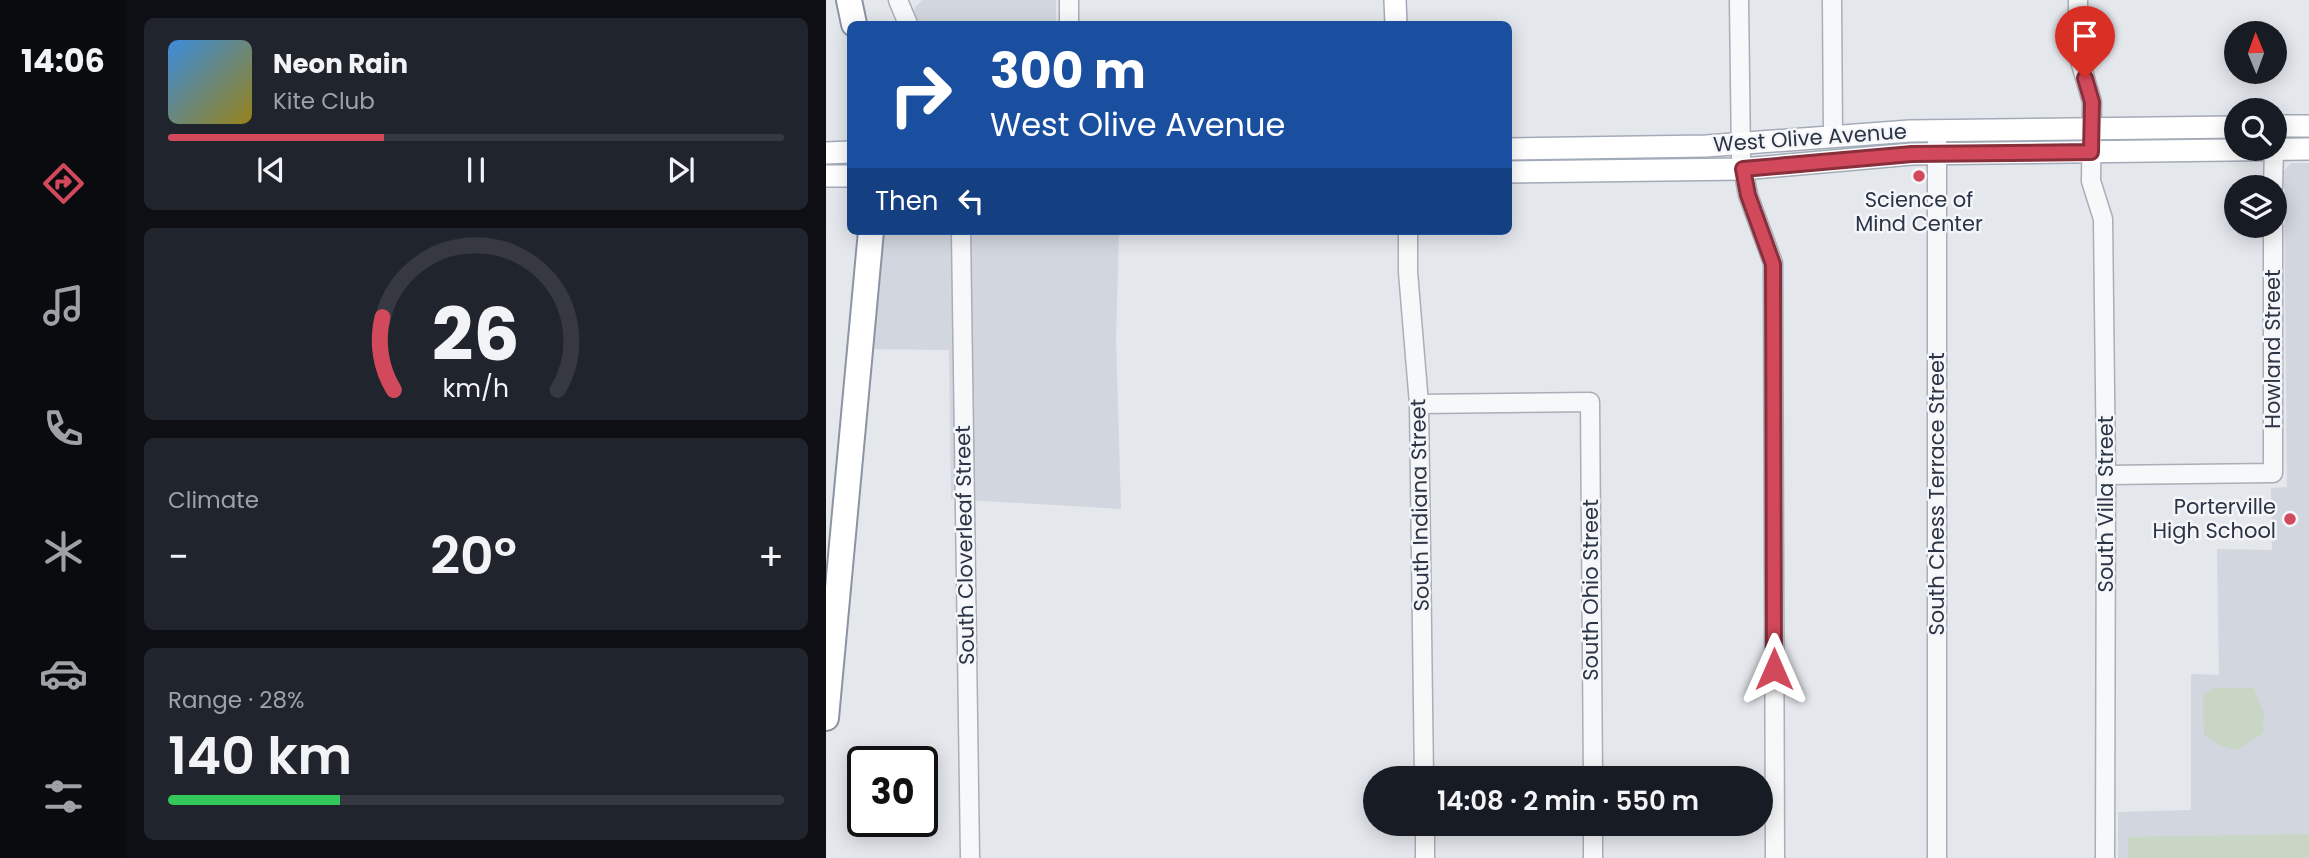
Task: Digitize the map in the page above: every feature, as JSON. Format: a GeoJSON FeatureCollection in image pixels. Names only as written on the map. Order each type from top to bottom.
{"type":"FeatureCollection","features":[{"type":"Feature","properties":{"kind":"highway"},"geometry":{"type":"LineString","coordinates":[[849,0],[853,21]]}},
{"type":"Feature","properties":{"kind":"highway"},"geometry":{"type":"LineString","coordinates":[[826,718],[871,235]]}},
{"type":"Feature","properties":{"kind":"main road"},"geometry":{"type":"LineString","coordinates":[[1395,0],[1396,21]]}},
{"type":"Feature","properties":{"kind":"main road"},"geometry":{"type":"LineString","coordinates":[[2287,126],[2309,126]]}},
{"type":"Feature","properties":{"kind":"main road","name":"West Olive Avenue"},"geometry":{"type":"LineString","coordinates":[[1512,172],[1741,157],[1833,136],[1863,133],[2224,127]]}},
{"type":"Feature","properties":{"kind":"main road","name":"West Olive Avenue"},"geometry":{"type":"LineString","coordinates":[[1512,149],[1741,157],[2224,151]]}},
{"type":"Feature","properties":{"kind":"main road","name":"West Olive Avenue"},"geometry":{"type":"LineString","coordinates":[[2287,150],[2309,149]]}},
{"type":"Feature","properties":{"kind":"main road"},"geometry":{"type":"LineString","coordinates":[[826,153],[847,152]]}},
{"type":"Feature","properties":{"kind":"main road"},"geometry":{"type":"LineString","coordinates":[[826,176],[847,176]]}},
{"type":"Feature","properties":{"kind":"street"},"geometry":{"type":"LineString","coordinates":[[898,0],[907,21]]}},
{"type":"Feature","properties":{"kind":"street"},"geometry":{"type":"LineString","coordinates":[[1069,0],[1069,21]]}},
{"type":"Feature","properties":{"kind":"street"},"geometry":{"type":"LineString","coordinates":[[1739,0],[1741,157],[1748,195],[1773,264],[1775,858]]}},
{"type":"Feature","properties":{"kind":"street"},"geometry":{"type":"LineString","coordinates":[[1832,0],[1833,136]]}},
{"type":"Feature","properties":{"kind":"street","name":"South Villa Street"},"geometry":{"type":"LineString","coordinates":[[2078,0],[2078,54],[2092,102],[2091,180],[2103,219],[2106,475],[2105,858]]}},
{"type":"Feature","properties":{"kind":"street","name":"South Chess Terrace Street"},"geometry":{"type":"LineString","coordinates":[[1937,130],[1937,858]]}},
{"type":"Feature","properties":{"kind":"street","name":"South Cloverleaf Street"},"geometry":{"type":"LineString","coordinates":[[961,235],[970,858]]}},
{"type":"Feature","properties":{"kind":"street","name":"South Indiana Street"},"geometry":{"type":"LineString","coordinates":[[1408,235],[1408,272],[1419,404],[1424,766]]}},
{"type":"Feature","properties":{"kind":"street","name":"Howland Street"},"geometry":{"type":"LineString","coordinates":[[2106,475],[2273,472],[2273,238]]}},
{"type":"Feature","properties":{"kind":"street","name":"South Ohio Street"},"geometry":{"type":"LineString","coordinates":[[1419,404],[1590,401],[1593,766]]}},
{"type":"Feature","properties":{"kind":"street"},"geometry":{"type":"LineString","coordinates":[[1425,836],[1425,858]]}},
{"type":"Feature","properties":{"kind":"street"},"geometry":{"type":"LineString","coordinates":[[1593,836],[1593,858]]}},
{"type":"Feature","properties":{"kind":"shaded area"},"geometry":{"type":"Polygon","coordinates":[[[923,0],[1056,0],[1056,21],[913,21],[915,7],[923,0]]]}},
{"type":"Feature","properties":{"kind":"shaded area","name":"Porterville High School"},"geometry":{"type":"Polygon","coordinates":[[[2291,163],[2309,163],[2309,858],[2118,858],[2118,812],[2191,810],[2191,674],[2219,675],[2217,549],[2272,550],[2271,488],[2287,487],[2285,238],[2287,238],[2287,175],[2284,175],[2291,163]]]}},
{"type":"Feature","properties":{"kind":"shaded area"},"geometry":{"type":"Polygon","coordinates":[[[884,235],[1119,235],[1116,339],[1121,509],[951,499],[949,350],[870,349],[884,235]]]}},
{"type":"Feature","properties":{"kind":"green space"},"geometry":{"type":"Polygon","coordinates":[[[2213,688],[2254,688],[2264,714],[2263,733],[2237,750],[2222,746],[2204,735],[2203,695],[2213,688]]]}},
{"type":"Feature","properties":{"kind":"green space"},"geometry":{"type":"Polygon","coordinates":[[[2309,834],[2309,858],[2128,858],[2128,837],[2309,834]]]}},
{"type":"Feature","properties":{"kind":"place","name":"Science of Mind Center"},"geometry":{"type":"Point","coordinates":[1919,176]}},
{"type":"Feature","properties":{"kind":"place","name":"Porterville High School"},"geometry":{"type":"Point","coordinates":[2290,519]}},
{"type":"Feature","properties":{"kind":"route"},"geometry":{"type":"LineString","coordinates":[[1774,669],[1773,264],[1748,195],[1743,169],[1912,154],[2091,152],[2092,102],[2085,78]]}}]}
